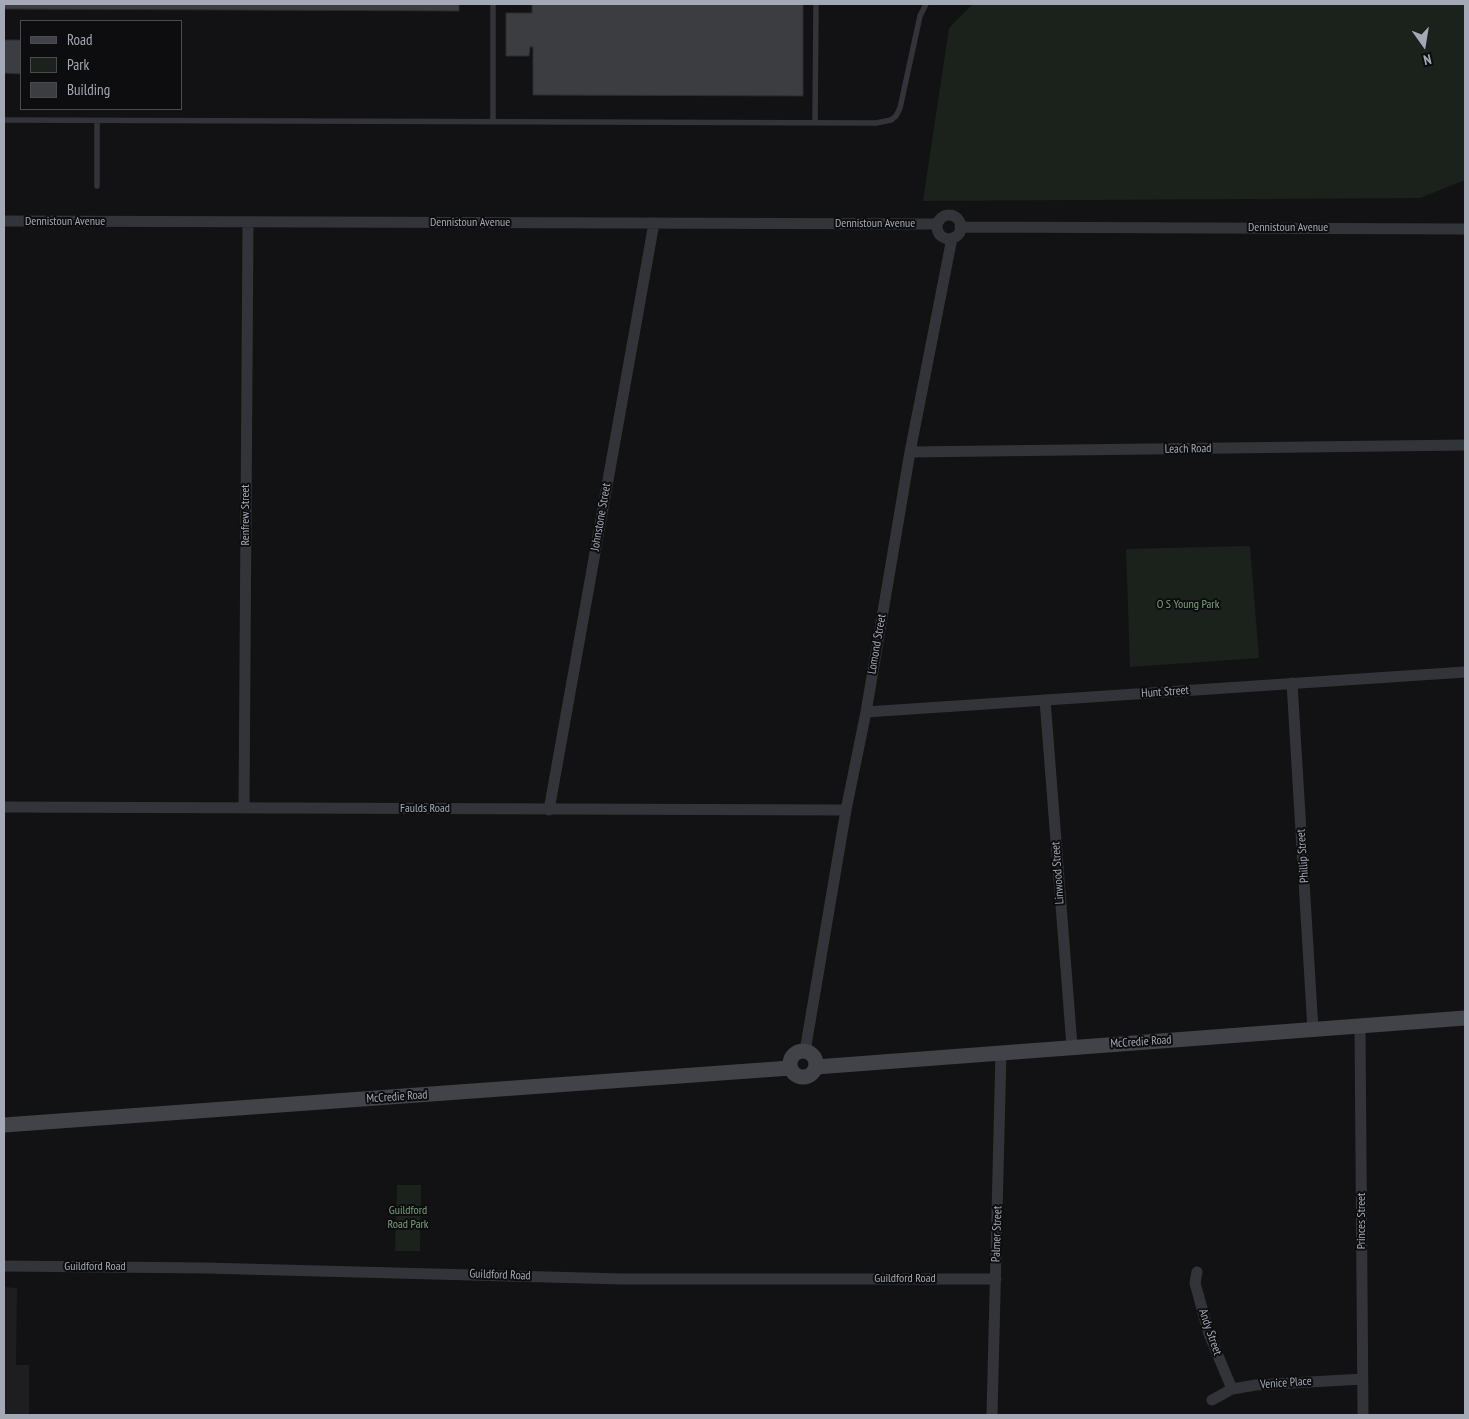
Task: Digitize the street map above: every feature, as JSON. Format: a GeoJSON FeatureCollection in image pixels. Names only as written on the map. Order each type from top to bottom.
{"type":"FeatureCollection","features":[{"type":"Feature","properties":{"kind":"main road","name":"McCredie Road"},"geometry":{"type":"LineString","coordinates":[[816,1067],[1072,1046],[1465,1018]]}},
{"type":"Feature","properties":{"kind":"main road"},"geometry":{"type":"LineString","coordinates":[[805,1051],[814,1056],[816,1067],[811,1075],[803,1078],[795,1075],[790,1068],[790,1060],[797,1052],[805,1051]]}},
{"type":"Feature","properties":{"kind":"main road","name":"McCredie Road"},"geometry":{"type":"LineString","coordinates":[[4,1125],[790,1068]]}},
{"type":"Feature","properties":{"kind":"street"},"geometry":{"type":"LineString","coordinates":[[948,215],[955,217],[960,227],[958,234],[952,238],[944,238],[938,232],[937,224],[941,218],[948,215]]}},
{"type":"Feature","properties":{"kind":"street","name":"Dennistoun Avenue"},"geometry":{"type":"LineString","coordinates":[[4,221],[937,224]]}},
{"type":"Feature","properties":{"kind":"street","name":"Renfrew Street"},"geometry":{"type":"LineString","coordinates":[[244,807],[248,223]]}},
{"type":"Feature","properties":{"kind":"street","name":"Johnstone Street"},"geometry":{"type":"LineString","coordinates":[[549,810],[654,224]]}},
{"type":"Feature","properties":{"kind":"street","name":"Dennistoun Avenue"},"geometry":{"type":"LineString","coordinates":[[960,227],[1465,229]]}},
{"type":"Feature","properties":{"kind":"street","name":"Lomond Street"},"geometry":{"type":"LineString","coordinates":[[805,1051],[846,810],[866,712],[910,452],[952,238]]}},
{"type":"Feature","properties":{"kind":"street","name":"Leach Road"},"geometry":{"type":"LineString","coordinates":[[910,452],[1465,445]]}},
{"type":"Feature","properties":{"kind":"street","name":"Hunt Street"},"geometry":{"type":"LineString","coordinates":[[866,712],[1465,672]]}},
{"type":"Feature","properties":{"kind":"street","name":"Phillip Street"},"geometry":{"type":"LineString","coordinates":[[1292,683],[1314,1030]]}},
{"type":"Feature","properties":{"kind":"street","name":"Linwood Street"},"geometry":{"type":"LineString","coordinates":[[1045,700],[1072,1046]]}},
{"type":"Feature","properties":{"kind":"street","name":"Faulds Road"},"geometry":{"type":"LineString","coordinates":[[4,807],[846,810]]}},
{"type":"Feature","properties":{"kind":"street","name":"Princes Street"},"geometry":{"type":"LineString","coordinates":[[1360,1026],[1363,1415]]}},
{"type":"Feature","properties":{"kind":"street","name":"Palmer Street"},"geometry":{"type":"LineString","coordinates":[[992,1415],[1001,1052]]}},
{"type":"Feature","properties":{"kind":"street","name":"Guildford Road"},"geometry":{"type":"LineString","coordinates":[[4,1266],[205,1268],[623,1279],[996,1279]]}},
{"type":"Feature","properties":{"kind":"street","name":"Andy Street"},"geometry":{"type":"LineString","coordinates":[[1197,1272],[1195,1283],[1208,1334],[1232,1389]]}},
{"type":"Feature","properties":{"kind":"street","name":"Venice Place"},"geometry":{"type":"LineString","coordinates":[[1212,1400],[1232,1389],[1256,1385],[1363,1378]]}},
{"type":"Feature","properties":{"kind":"lane"},"geometry":{"type":"LineString","coordinates":[[493,4],[493,122]]}},
{"type":"Feature","properties":{"kind":"lane"},"geometry":{"type":"LineString","coordinates":[[815,123],[816,4]]}},
{"type":"Feature","properties":{"kind":"lane"},"geometry":{"type":"LineString","coordinates":[[4,120],[876,123],[891,120],[896,116],[900,108],[920,16],[926,4]]}},
{"type":"Feature","properties":{"kind":"lane"},"geometry":{"type":"LineString","coordinates":[[96,121],[97,186]]}},
{"type":"Feature","properties":{"kind":"shaded area"},"geometry":{"type":"Polygon","coordinates":[[[4,1287],[17,1288],[16,1365],[29,1365],[29,1415],[4,1415],[4,1287]]]}},
{"type":"Feature","properties":{"kind":"green space"},"geometry":{"type":"Polygon","coordinates":[[[973,4],[1465,4],[1465,180],[1420,198],[923,201],[949,28],[973,4]]]}},
{"type":"Feature","properties":{"kind":"green space","name":"O S Young Park"},"geometry":{"type":"Polygon","coordinates":[[[1250,546],[1259,658],[1130,667],[1126,549],[1250,546]]]}},
{"type":"Feature","properties":{"kind":"green space","name":"Guildford Road Park"},"geometry":{"type":"Polygon","coordinates":[[[397,1185],[421,1185],[420,1251],[395,1251],[397,1185]]]}},
{"type":"Feature","properties":{"kind":"building"},"geometry":{"type":"Polygon","coordinates":[[[4,4],[459,4],[459,11],[4,9],[4,4]]]}},
{"type":"Feature","properties":{"kind":"building"},"geometry":{"type":"Polygon","coordinates":[[[532,4],[803,4],[803,96],[533,95],[533,47],[530,47],[529,56],[506,56],[506,13],[532,13],[532,4]]]}},
{"type":"Feature","properties":{"kind":"building"},"geometry":{"type":"Polygon","coordinates":[[[4,40],[20,40],[20,74],[4,73],[4,40]]]}}]}
